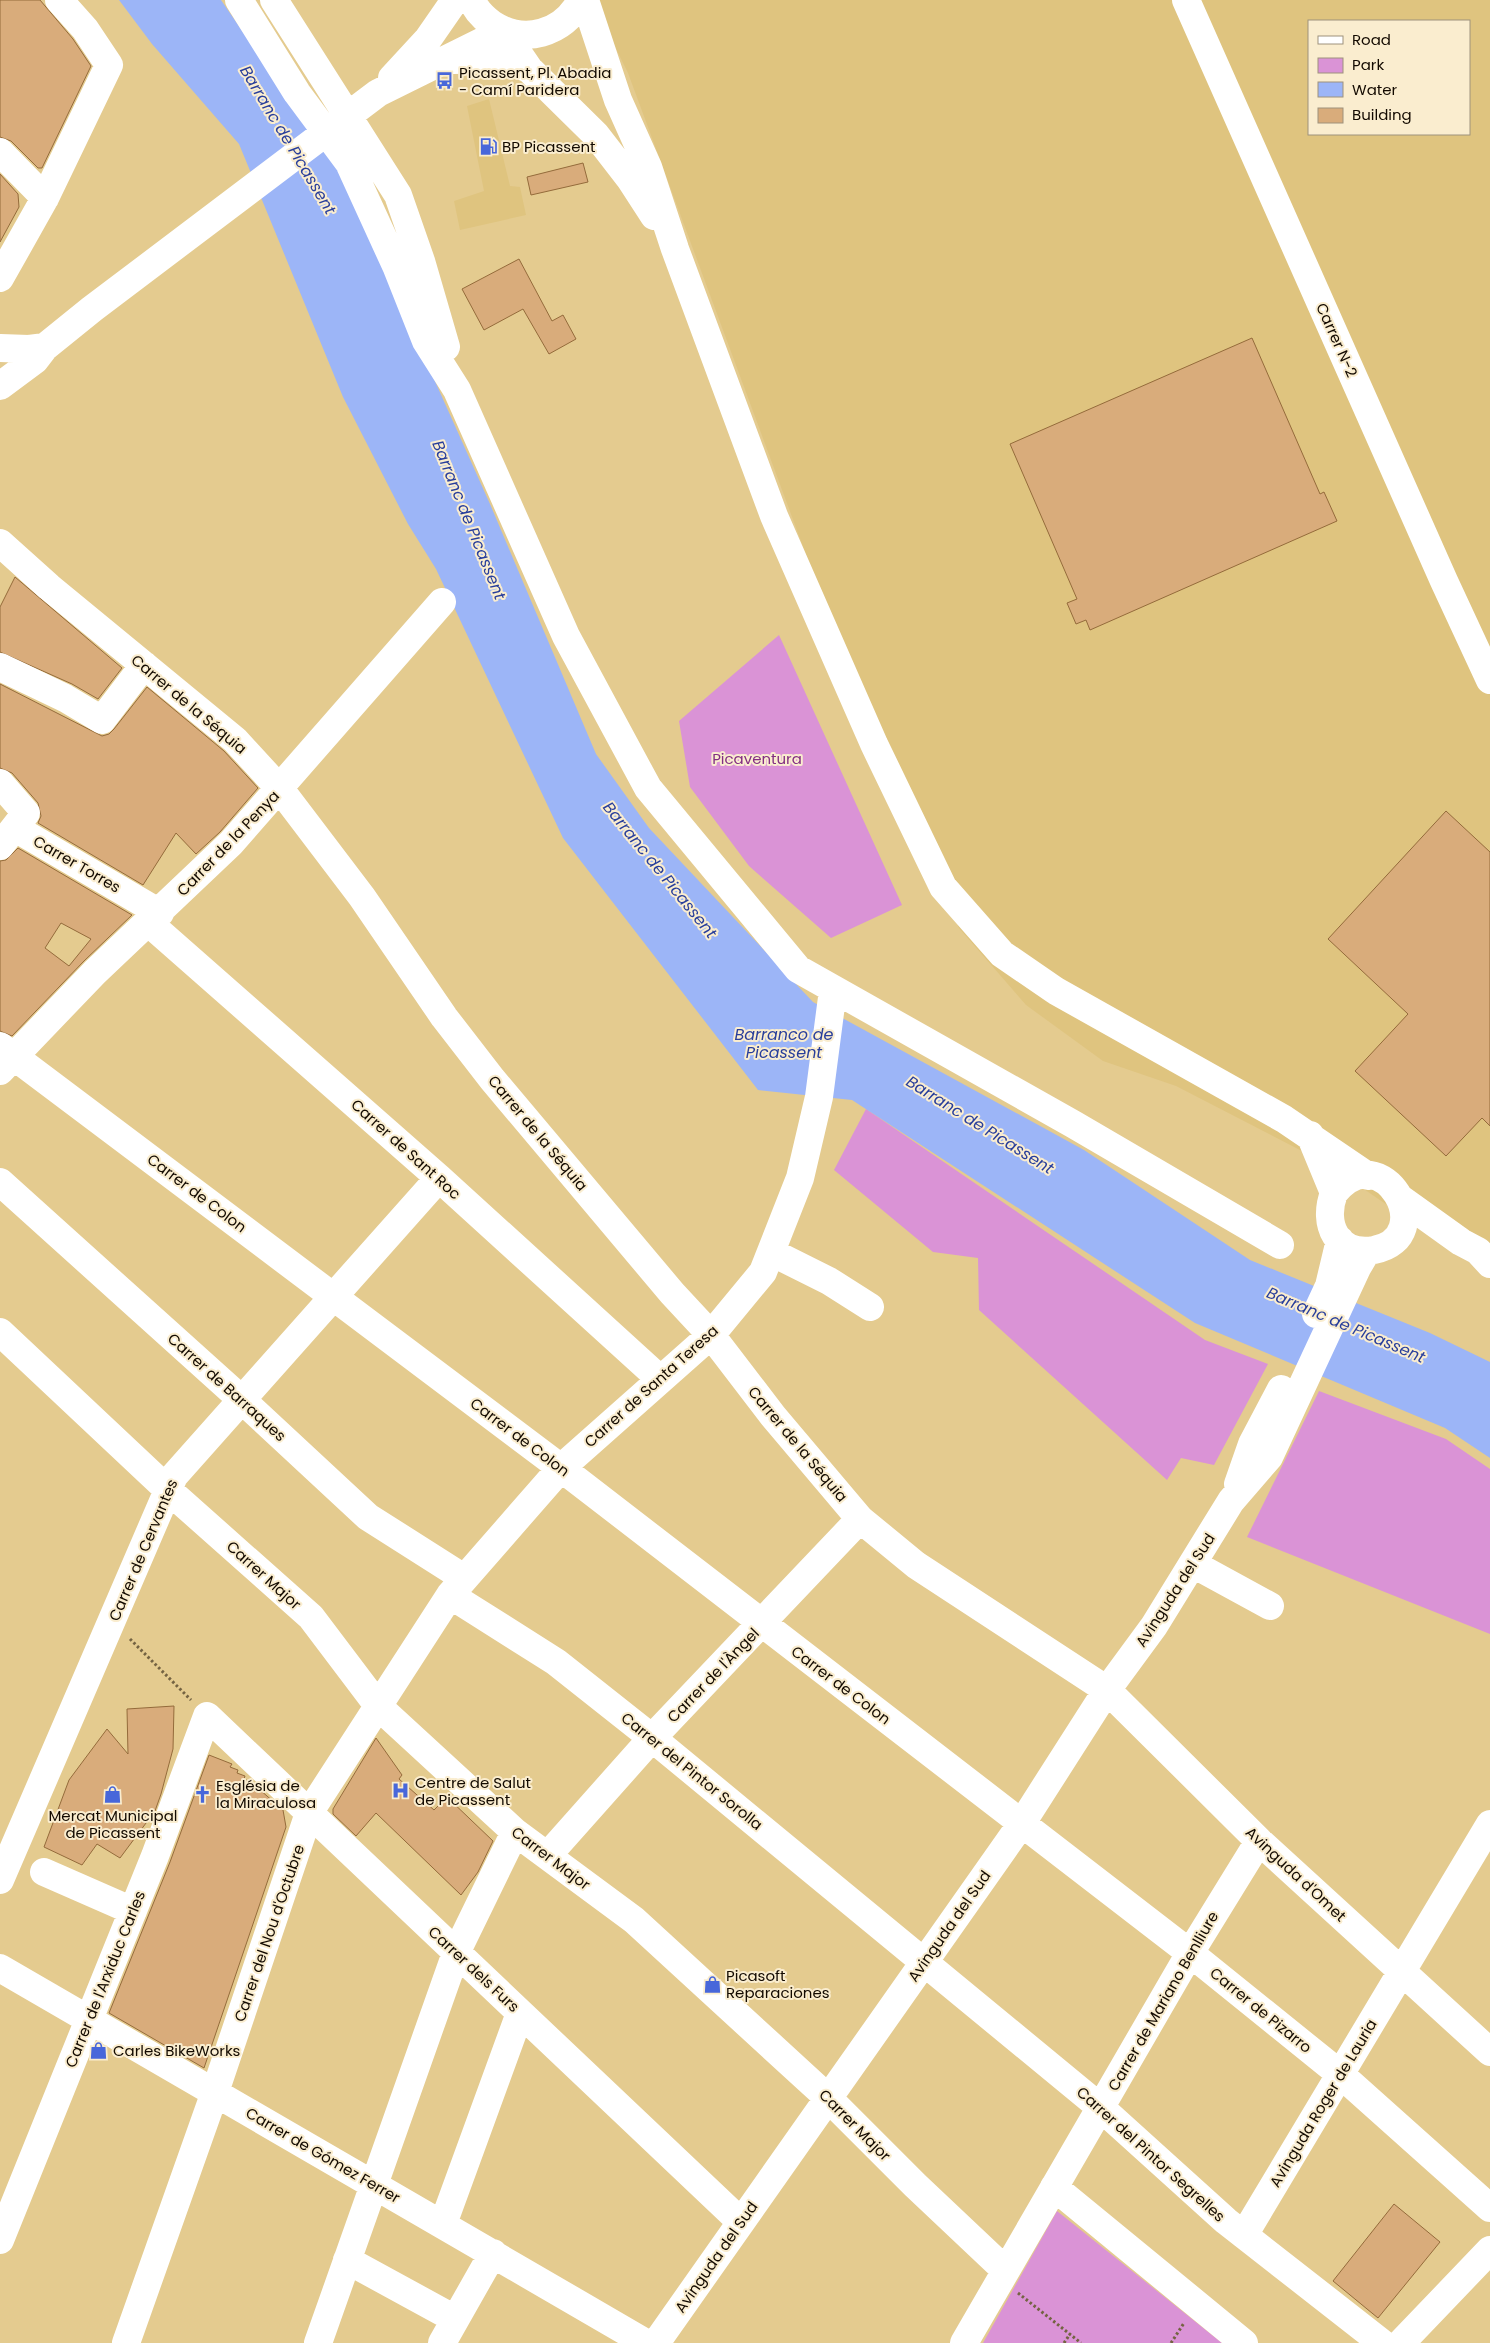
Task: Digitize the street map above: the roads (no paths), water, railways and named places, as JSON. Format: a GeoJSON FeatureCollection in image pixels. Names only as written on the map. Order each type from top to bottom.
{"type":"FeatureCollection","features":[{"type":"Feature","properties":{"kind":"street"},"geometry":{"type":"LineString","coordinates":[[0,278],[45,198],[109,65],[85,29],[59,0]]}},
{"type":"Feature","properties":{"kind":"street"},"geometry":{"type":"LineString","coordinates":[[239,0],[297,93],[349,163],[397,268],[426,341],[457,390]]}},
{"type":"Feature","properties":{"kind":"street"},"geometry":{"type":"LineString","coordinates":[[274,0],[398,195],[421,261],[457,390],[566,636],[648,788],[798,969],[1072,1124],[1280,1245]]}},
{"type":"Feature","properties":{"kind":"street"},"geometry":{"type":"LineString","coordinates":[[378,93],[428,39],[455,0]]}},
{"type":"Feature","properties":{"kind":"street"},"geometry":{"type":"LineString","coordinates":[[472,0],[486,20],[502,30],[519,35],[535,35],[550,30],[564,22],[583,0]]}},
{"type":"Feature","properties":{"kind":"street"},"geometry":{"type":"LineString","coordinates":[[583,0],[618,100],[648,167],[675,249],[774,516],[874,744],[943,887],[1002,954],[1064,995],[1310,1135],[1368,1176]]}},
{"type":"Feature","properties":{"kind":"street","name":"Carrer N-2"},"geometry":{"type":"LineString","coordinates":[[1186,0],[1440,572],[1490,680]]}},
{"type":"Feature","properties":{"kind":"street"},"geometry":{"type":"LineString","coordinates":[[0,386],[35,360],[45,347],[92,310],[378,93],[442,60],[487,40],[502,30]]}},
{"type":"Feature","properties":{"kind":"street"},"geometry":{"type":"LineString","coordinates":[[502,30],[529,69],[596,135],[630,179],[675,249]]}},
{"type":"Feature","properties":{"kind":"street"},"geometry":{"type":"LineString","coordinates":[[442,60],[503,59],[529,69]]}},
{"type":"Feature","properties":{"kind":"street"},"geometry":{"type":"LineString","coordinates":[[0,152],[45,198]]}},
{"type":"Feature","properties":{"kind":"street"},"geometry":{"type":"LineString","coordinates":[[0,348],[30,349],[45,347]]}},
{"type":"Feature","properties":{"kind":"street"},"geometry":{"type":"LineString","coordinates":[[0,355],[5,371],[0,386]]}},
{"type":"Feature","properties":{"kind":"street","name":"Carrer de la Séquia"},"geometry":{"type":"LineString","coordinates":[[2,555],[144,665],[235,740],[280,788],[362,897],[444,1017],[492,1079],[672,1293],[711,1335],[773,1416],[860,1519],[916,1565],[1107,1690]]}},
{"type":"Feature","properties":{"kind":"street","name":"Carrer de la Penya"},"geometry":{"type":"LineString","coordinates":[[5,1058],[232,844],[442,602]]}},
{"type":"Feature","properties":{"kind":"street"},"geometry":{"type":"LineString","coordinates":[[0,667],[64,698],[102,720],[144,665]]}},
{"type":"Feature","properties":{"kind":"street"},"geometry":{"type":"LineString","coordinates":[[0,782],[26,814],[7,837]]}},
{"type":"Feature","properties":{"kind":"street","name":"Carrer Torres"},"geometry":{"type":"LineString","coordinates":[[7,837],[154,918]]}},
{"type":"Feature","properties":{"kind":"street","name":"Carrer de Sant Roc"},"geometry":{"type":"LineString","coordinates":[[154,918],[660,1379]]}},
{"type":"Feature","properties":{"kind":"street","name":"Carrer de Santa Teresa"},"geometry":{"type":"LineString","coordinates":[[379,1707],[457,1586],[561,1468],[711,1335],[763,1272],[800,1178],[819,1097],[833,990]]}},
{"type":"Feature","properties":{"kind":"street","name":"Carrer de Colon"},"geometry":{"type":"LineString","coordinates":[[5,1058],[333,1295],[1022,1823]]}},
{"type":"Feature","properties":{"kind":"street"},"geometry":{"type":"LineString","coordinates":[[1310,1135],[1334,1193]]}},
{"type":"Feature","properties":{"kind":"street"},"geometry":{"type":"LineString","coordinates":[[1401,1199],[1404,1212],[1401,1229],[1383,1248],[1367,1251],[1346,1246],[1331,1228],[1328,1215],[1329,1205],[1334,1193],[1340,1186],[1355,1177],[1368,1176],[1387,1181],[1401,1199],[1478,1252],[1490,1264]]}},
{"type":"Feature","properties":{"kind":"street","name":"Carrer de Cervantes"},"geometry":{"type":"LineString","coordinates":[[0,1880],[174,1476],[438,1178]]}},
{"type":"Feature","properties":{"kind":"street","name":"Carrer de Barraques"},"geometry":{"type":"LineString","coordinates":[[0,1182],[241,1399],[368,1517],[457,1586]]}},
{"type":"Feature","properties":{"kind":"street"},"geometry":{"type":"LineString","coordinates":[[1396,1236],[1461,1242]]}},
{"type":"Feature","properties":{"kind":"street","name":"Avinguda del Sud"},"geometry":{"type":"LineString","coordinates":[[1338,1288],[1340,1240]]}},
{"type":"Feature","properties":{"kind":"street","name":"Avinguda del Sud"},"geometry":{"type":"LineString","coordinates":[[656,2343],[827,2097],[1022,1823],[1107,1690],[1154,1626],[1260,1450],[1285,1383],[1338,1288],[1367,1251]]}},
{"type":"Feature","properties":{"kind":"street"},"geometry":{"type":"LineString","coordinates":[[771,1252],[829,1281],[870,1307]]}},
{"type":"Feature","properties":{"kind":"street","name":"Carrer Major"},"geometry":{"type":"LineString","coordinates":[[1,1337],[167,1490],[311,1617],[379,1707],[515,1832],[634,1920],[827,2097],[1002,2274]]}},
{"type":"Feature","properties":{"kind":"street","name":"Carrer de l'Àngel"},"geometry":{"type":"LineString","coordinates":[[548,1855],[652,1738],[762,1625],[860,1519]]}},
{"type":"Feature","properties":{"kind":"street"},"geometry":{"type":"LineString","coordinates":[[1193,1564],[1270,1606]]}},
{"type":"Feature","properties":{"kind":"street","name":"Carrer del Pintor Sorolla"},"geometry":{"type":"LineString","coordinates":[[457,1586],[652,1738],[923,1961]]}},
{"type":"Feature","properties":{"kind":"street","name":"Avinguda d'Omet"},"geometry":{"type":"LineString","coordinates":[[1107,1690],[1258,1841],[1490,2052]]}},
{"type":"Feature","properties":{"kind":"street","name":"Carrer del Nou d'Octubre"},"geometry":{"type":"LineString","coordinates":[[126,2343],[215,2092],[309,1813],[379,1707]]}},
{"type":"Feature","properties":{"kind":"street","name":"Carrer dels Furs"},"geometry":{"type":"LineString","coordinates":[[207,1716],[741,2222]]}},
{"type":"Feature","properties":{"kind":"street","name":"Carrer de l'Arxiduc Carles"},"geometry":{"type":"LineString","coordinates":[[0,2240],[133,1911],[207,1716]]}},
{"type":"Feature","properties":{"kind":"street","name":"Carrer de Pizarro"},"geometry":{"type":"LineString","coordinates":[[1022,1823],[1190,1953],[1340,2074],[1490,2208]]}},
{"type":"Feature","properties":{"kind":"street","name":"Avinguda Roger de Lauria"},"geometry":{"type":"LineString","coordinates":[[1244,2235],[1490,1824]]}},
{"type":"Feature","properties":{"kind":"street"},"geometry":{"type":"LineString","coordinates":[[318,2343],[456,1953],[515,1832]]}},
{"type":"Feature","properties":{"kind":"street","name":"Carrer de Mariano Benlliure"},"geometry":{"type":"LineString","coordinates":[[964,2343],[1002,2274],[1101,2108],[1190,1953],[1258,1841]]}},
{"type":"Feature","properties":{"kind":"street"},"geometry":{"type":"LineString","coordinates":[[44,1872],[133,1911]]}},
{"type":"Feature","properties":{"kind":"street","name":"Carrer del Pintor Segrelles"},"geometry":{"type":"LineString","coordinates":[[923,1961],[1101,2108],[1244,2235],[1382,2343]]}},
{"type":"Feature","properties":{"kind":"street","name":"Carrer de Gómez Ferrer"},"geometry":{"type":"LineString","coordinates":[[0,1968],[646,2343]]}},
{"type":"Feature","properties":{"kind":"street"},"geometry":{"type":"LineString","coordinates":[[443,2224],[520,2013]]}},
{"type":"Feature","properties":{"kind":"street"},"geometry":{"type":"LineString","coordinates":[[1054,2187],[1244,2343]]}},
{"type":"Feature","properties":{"kind":"street"},"geometry":{"type":"LineString","coordinates":[[1401,2343],[1490,2250]]}},
{"type":"Feature","properties":{"kind":"street"},"geometry":{"type":"LineString","coordinates":[[442,2343],[493,2253]]}},
{"type":"Feature","properties":{"kind":"street"},"geometry":{"type":"LineString","coordinates":[[347,2260],[456,2319]]}},
{"type":"Feature","properties":{"kind":"water","name":"Barranco de Picassent"},"geometry":{"type":"Polygon","coordinates":[[[119,0],[221,0],[291,102],[339,167],[490,504],[596,754],[649,828],[813,1002],[1084,1150],[1250,1260],[1430,1333],[1490,1362],[1490,1458],[1445,1428],[1195,1323],[852,1100],[758,1090],[563,838],[436,569],[408,524],[343,397],[239,144],[152,44],[119,0]]]}},
{"type":"Feature","properties":{"kind":"place","name":"Picassent, Pl. Abadia - Camí Paridera"},"geometry":{"type":"Point","coordinates":[445,81]}},
{"type":"Feature","properties":{"kind":"place","name":"BP Picassent"},"geometry":{"type":"Point","coordinates":[488,146]}},
{"type":"Feature","properties":{"kind":"place","name":"Centre de Salut de Picassent"},"geometry":{"type":"Point","coordinates":[401,1791]}},
{"type":"Feature","properties":{"kind":"place","name":"Mercat Municipal de Picassent"},"geometry":{"type":"Point","coordinates":[113,1794]}},
{"type":"Feature","properties":{"kind":"place","name":"Església de la Miraculosa"},"geometry":{"type":"Point","coordinates":[202,1794]}},
{"type":"Feature","properties":{"kind":"place","name":"Picasoft Reparaciones"},"geometry":{"type":"Point","coordinates":[712,1984]}},
{"type":"Feature","properties":{"kind":"place","name":"Carles BikeWorks"},"geometry":{"type":"Point","coordinates":[99,2050]}},
{"type":"Feature","properties":{"kind":"water label","name":"Barranc de Picassent"},"geometry":{"type":"Point","coordinates":[288,140]}},
{"type":"Feature","properties":{"kind":"water label","name":"Barranc de Picassent"},"geometry":{"type":"Point","coordinates":[469,520]}},
{"type":"Feature","properties":{"kind":"water label","name":"Barranc de Picassent"},"geometry":{"type":"Point","coordinates":[660,870]}},
{"type":"Feature","properties":{"kind":"water label","name":"Barranc de Picassent"},"geometry":{"type":"Point","coordinates":[980,1125]}},
{"type":"Feature","properties":{"kind":"water label","name":"Barranc de Picassent"},"geometry":{"type":"Point","coordinates":[1346,1325]}},
{"type":"Feature","properties":{"kind":"park label","name":"Picaventura"},"geometry":{"type":"Point","coordinates":[757,758]}}]}
